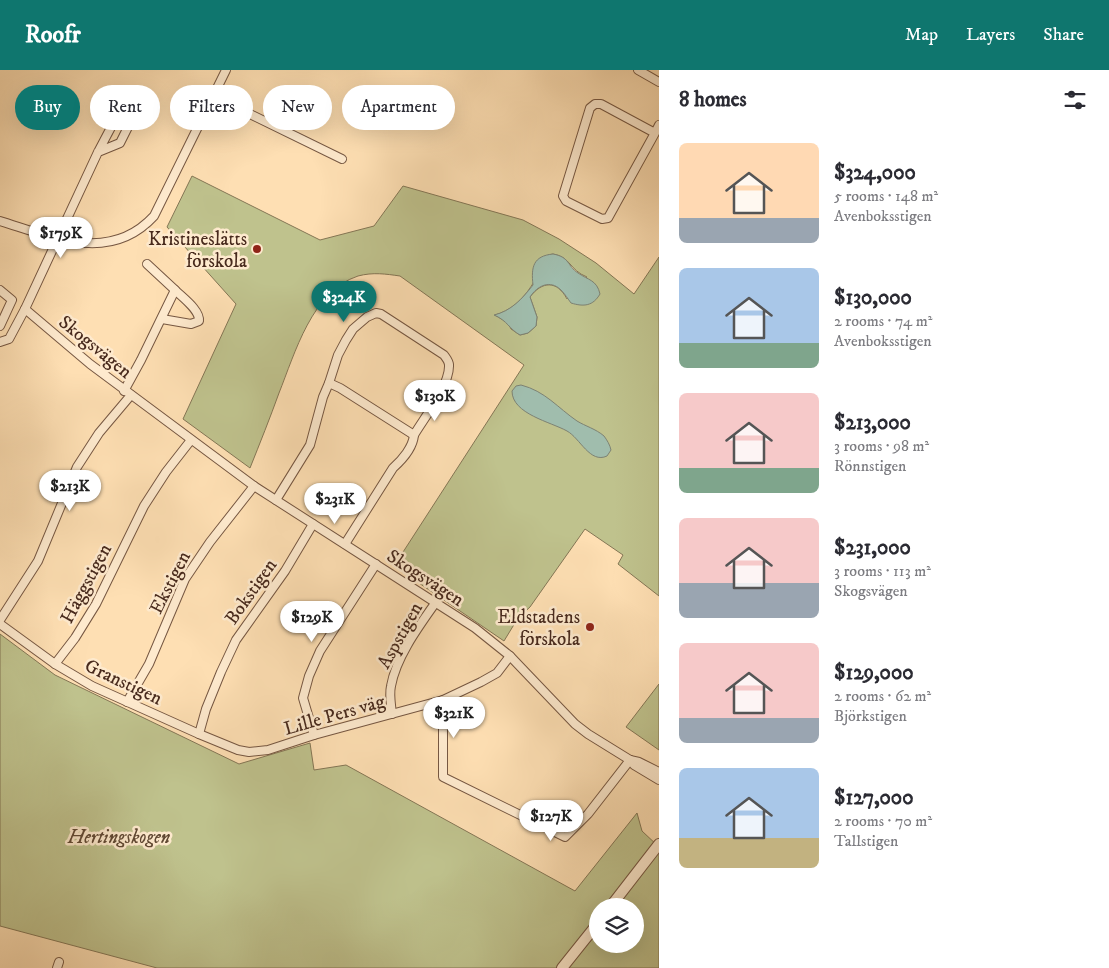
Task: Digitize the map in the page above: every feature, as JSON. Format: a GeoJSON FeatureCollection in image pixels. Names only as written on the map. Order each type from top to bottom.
{"type":"FeatureCollection","features":[{"type":"Feature","properties":{"kind":"street"},"geometry":{"type":"LineString","coordinates":[[218,85],[226,70]]}},
{"type":"Feature","properties":{"kind":"street"},"geometry":{"type":"LineString","coordinates":[[638,70],[659,82]]}},
{"type":"Feature","properties":{"kind":"street"},"geometry":{"type":"LineString","coordinates":[[655,133],[601,104],[595,104],[590,108],[564,196],[566,201],[602,220],[608,218],[655,133],[659,125]]}},
{"type":"Feature","properties":{"kind":"street"},"geometry":{"type":"LineString","coordinates":[[0,342],[9,339],[25,309],[98,152],[116,116],[125,112],[133,117],[120,143],[98,152]]}},
{"type":"Feature","properties":{"kind":"street"},"geometry":{"type":"LineString","coordinates":[[253,116],[342,159]]}},
{"type":"Feature","properties":{"kind":"street"},"geometry":{"type":"LineString","coordinates":[[0,221],[58,239],[82,243],[105,243],[127,237],[144,226],[154,216],[196,130]]}},
{"type":"Feature","properties":{"kind":"street"},"geometry":{"type":"LineString","coordinates":[[148,264],[196,312],[199,316],[199,321],[191,324],[162,318]]}},
{"type":"Feature","properties":{"kind":"street"},"geometry":{"type":"LineString","coordinates":[[0,290],[12,300],[0,326]]}},
{"type":"Feature","properties":{"kind":"street"},"geometry":{"type":"LineString","coordinates":[[0,622],[38,561],[77,467],[128,393],[175,290]]}},
{"type":"Feature","properties":{"kind":"street","name":"Skogsvägen"},"geometry":{"type":"LineString","coordinates":[[25,309],[84,359],[254,486],[475,628],[510,656],[575,724],[630,760],[639,762],[659,772]]}},
{"type":"Feature","properties":{"kind":"street"},"geometry":{"type":"LineString","coordinates":[[276,500],[310,445],[323,397],[338,355],[350,333],[370,315],[381,314],[439,351],[448,361],[449,368],[444,384],[414,435],[414,440],[401,461],[393,468],[345,544]]}},
{"type":"Feature","properties":{"kind":"street"},"geometry":{"type":"LineString","coordinates":[[329,383],[414,435]]}},
{"type":"Feature","properties":{"kind":"street","name":"Häggstigen"},"geometry":{"type":"LineString","coordinates":[[55,664],[96,604],[144,506],[166,472],[191,440]]}},
{"type":"Feature","properties":{"kind":"street","name":"Ekstigen"},"geometry":{"type":"LineString","coordinates":[[127,702],[149,664],[185,579],[210,542],[254,486]]}},
{"type":"Feature","properties":{"kind":"street","name":"Bokstigen"},"geometry":{"type":"LineString","coordinates":[[199,734],[220,672],[236,640],[285,571],[313,524]]}},
{"type":"Feature","properties":{"kind":"street"},"geometry":{"type":"LineString","coordinates":[[314,735],[303,698],[309,676],[320,651],[376,564]]}},
{"type":"Feature","properties":{"kind":"street","name":"Aspstigen"},"geometry":{"type":"LineString","coordinates":[[392,714],[390,696],[393,676],[410,642],[436,602]]}},
{"type":"Feature","properties":{"kind":"street","name":"Granstigen"},"geometry":{"type":"LineString","coordinates":[[0,622],[75,677],[199,734],[243,751]]}},
{"type":"Feature","properties":{"kind":"street","name":"Lille Pers väg"},"geometry":{"type":"LineString","coordinates":[[243,751],[268,750],[314,735],[443,700],[497,673],[510,656]]}},
{"type":"Feature","properties":{"kind":"street"},"geometry":{"type":"LineString","coordinates":[[443,700],[442,777],[565,837],[588,814],[630,760]]}},
{"type":"Feature","properties":{"kind":"street","name":"Skogsvägen"},"geometry":{"type":"LineString","coordinates":[[630,760],[634,766],[659,780]]}},
{"type":"Feature","properties":{"kind":"street"},"geometry":{"type":"LineString","coordinates":[[617,898],[659,844]]}},
{"type":"Feature","properties":{"kind":"street"},"geometry":{"type":"LineString","coordinates":[[562,968],[589,934]]}},
{"type":"Feature","properties":{"kind":"green space"},"geometry":{"type":"Polygon","coordinates":[[[192,176],[320,240],[374,226],[403,186],[523,220],[559,239],[596,263],[634,294],[659,257],[659,596],[618,564],[623,555],[585,529],[530,607],[518,618],[504,641],[394,566],[524,365],[400,276],[374,274],[358,276],[342,284],[328,295],[317,309],[299,342],[250,468],[183,419],[236,304],[167,227],[192,176]],[[548,255],[534,282],[521,299],[514,306],[495,315],[508,323],[511,329],[520,335],[528,333],[536,326],[537,317],[530,297],[539,288],[549,285],[554,286],[559,288],[567,299],[587,277],[559,256],[548,255]]]}},
{"type":"Feature","properties":{"kind":"green space","name":"Hertingskogen"},"geometry":{"type":"Polygon","coordinates":[[[0,634],[55,675],[239,764],[310,743],[314,770],[346,765],[575,891],[637,813],[642,831],[659,847],[659,968],[157,968],[0,926],[0,634]]]}},
{"type":"Feature","properties":{"kind":"green space"},"geometry":{"type":"Polygon","coordinates":[[[659,684],[659,750],[626,727],[659,684]]]}},
{"type":"Feature","properties":{"kind":"shaded area"},"geometry":{"type":"Polygon","coordinates":[[[553,254],[563,257],[574,270],[594,283],[599,289],[600,294],[588,305],[580,305],[571,303],[557,287],[548,284],[540,287],[530,297],[537,317],[536,326],[528,333],[520,335],[494,315],[506,311],[520,300],[533,285],[532,273],[537,260],[546,255],[553,254]]]}},
{"type":"Feature","properties":{"kind":"shaded area"},"geometry":{"type":"Polygon","coordinates":[[[521,385],[537,391],[577,421],[598,431],[604,436],[611,450],[607,456],[601,458],[595,456],[572,434],[534,416],[518,406],[512,391],[516,386],[521,385]]]}},
{"type":"Feature","properties":{"kind":"place","name":"Kristineslätts förskola"},"geometry":{"type":"Point","coordinates":[257,249]}},
{"type":"Feature","properties":{"kind":"place","name":"Eldstadens förskola"},"geometry":{"type":"Point","coordinates":[590,627]}}]}
